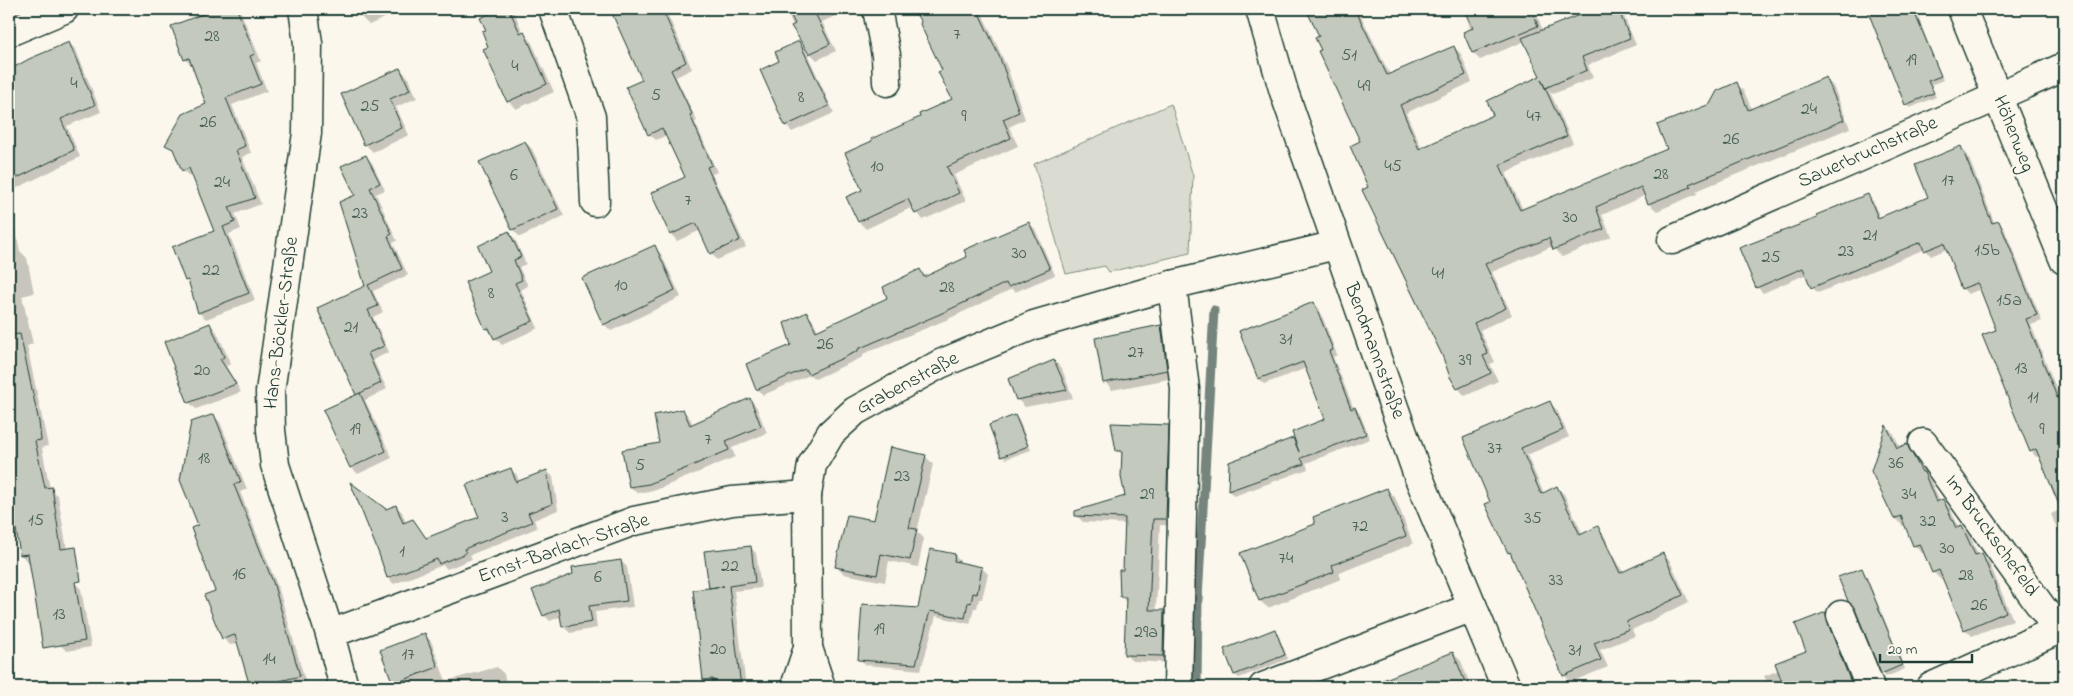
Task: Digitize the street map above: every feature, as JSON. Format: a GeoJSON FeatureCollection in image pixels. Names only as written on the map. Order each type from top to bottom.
{"type":"FeatureCollection","features":[{"type":"Feature","properties":{"kind":"street"},"geometry":{"type":"LineString","coordinates":[[9,32],[64,9]]}},
{"type":"Feature","properties":{"kind":"street","name":"Hans-Böckler-Straße"},"geometry":{"type":"LineString","coordinates":[[303,9],[308,43],[306,133],[270,392],[271,430],[275,465],[330,634],[344,687]]}},
{"type":"Feature","properties":{"kind":"street"},"geometry":{"type":"LineString","coordinates":[[553,9],[591,117],[595,202]]}},
{"type":"Feature","properties":{"kind":"street"},"geometry":{"type":"LineString","coordinates":[[877,9],[886,55],[887,82]]}},
{"type":"Feature","properties":{"kind":"street","name":"Bendmannstraße"},"geometry":{"type":"LineString","coordinates":[[1260,9],[1284,92],[1417,473],[1506,687]]}},
{"type":"Feature","properties":{"kind":"street","name":"Höhenweg"},"geometry":{"type":"LineString","coordinates":[[1962,9],[2064,260]]}},
{"type":"Feature","properties":{"kind":"street","name":"Sauerbruchstraße"},"geometry":{"type":"LineString","coordinates":[[1672,240],[2064,67]]}},
{"type":"Feature","properties":{"kind":"street","name":"Grabenstraße"},"geometry":{"type":"LineString","coordinates":[[821,687],[808,648],[806,496],[812,465],[831,433],[854,411],[940,364],[1034,325],[1172,285],[1336,245]]}},
{"type":"Feature","properties":{"kind":"street"},"geometry":{"type":"LineString","coordinates":[[1172,285],[1185,388],[1178,687]]}},
{"type":"Feature","properties":{"kind":"street","name":"Im Bruckschefeld"},"geometry":{"type":"LineString","coordinates":[[1923,443],[2061,628],[1931,687]]}},
{"type":"Feature","properties":{"kind":"street","name":"Ernst-Barlach-Straße"},"geometry":{"type":"LineString","coordinates":[[330,634],[634,521],[732,501],[806,496]]}},
{"type":"Feature","properties":{"kind":"street"},"geometry":{"type":"LineString","coordinates":[[1263,687],[1472,607]]}},
{"type":"Feature","properties":{"kind":"street"},"geometry":{"type":"LineString","coordinates":[[1841,615],[1870,687]]}},
{"type":"Feature","properties":{"kind":"street","name":"Grabenstraße"},"geometry":{"type":"LineString","coordinates":[[795,687],[808,648]]}},
{"type":"Feature","properties":{"kind":"shaded area"},"geometry":{"type":"Polygon","coordinates":[[[1171,104],[1193,176],[1190,253],[1109,272],[1105,266],[1066,274],[1034,164],[1171,104]]]}},
{"type":"Feature","properties":{"kind":"building"},"geometry":{"type":"Polygon","coordinates":[[[216,9],[237,9],[255,54],[250,56],[261,84],[226,98],[245,146],[236,150],[255,198],[229,207],[235,222],[223,227],[249,293],[198,313],[188,280],[185,281],[172,247],[214,231],[189,168],[182,171],[173,149],[165,145],[183,114],[206,104],[189,58],[184,60],[171,26],[216,9]]]}},
{"type":"Feature","properties":{"kind":"building"},"geometry":{"type":"Polygon","coordinates":[[[500,9],[509,9],[520,33],[524,31],[547,84],[507,102],[483,49],[488,47],[482,31],[486,30],[480,18],[500,9]]]}},
{"type":"Feature","properties":{"kind":"building"},"geometry":{"type":"Polygon","coordinates":[[[610,9],[662,9],[686,62],[671,70],[692,114],[690,115],[712,165],[707,167],[740,240],[710,254],[696,223],[670,235],[651,193],[685,177],[662,128],[648,135],[626,87],[642,80],[610,9]]]}},
{"type":"Feature","properties":{"kind":"building"},"geometry":{"type":"Polygon","coordinates":[[[788,9],[813,9],[830,44],[809,54],[791,26],[795,24],[788,9]]]}},
{"type":"Feature","properties":{"kind":"building"},"geometry":{"type":"Polygon","coordinates":[[[913,9],[977,9],[1000,58],[1019,112],[1003,119],[1011,138],[947,167],[959,193],[915,214],[908,199],[858,222],[846,197],[862,190],[845,153],[920,117],[919,114],[952,99],[938,72],[942,70],[920,24],[921,22],[913,9]]]}},
{"type":"Feature","properties":{"kind":"building"},"geometry":{"type":"Polygon","coordinates":[[[1306,9],[1355,9],[1387,75],[1454,46],[1466,75],[1400,105],[1419,149],[1493,115],[1487,101],[1540,76],[1522,38],[1594,9],[1618,9],[1630,38],[1582,57],[1587,70],[1545,88],[1567,136],[1500,165],[1520,210],[1667,149],[1657,125],[1710,104],[1717,91],[1737,82],[1748,110],[1826,77],[1844,120],[1689,184],[1691,187],[1648,204],[1641,187],[1596,207],[1604,229],[1553,250],[1549,238],[1485,264],[1506,308],[1474,323],[1488,354],[1483,356],[1491,373],[1457,389],[1362,190],[1368,187],[1350,146],[1360,141],[1318,51],[1321,50],[1315,38],[1319,36],[1306,9]]]}},
{"type":"Feature","properties":{"kind":"building"},"geometry":{"type":"Polygon","coordinates":[[[1465,9],[1531,9],[1538,26],[1472,53],[1463,32],[1473,28],[1465,9]]]}},
{"type":"Feature","properties":{"kind":"building"},"geometry":{"type":"Polygon","coordinates":[[[1867,9],[1913,9],[1941,76],[1928,81],[1934,93],[1905,105],[1867,9]]]}},
{"type":"Feature","properties":{"kind":"building"},"geometry":{"type":"Polygon","coordinates":[[[799,41],[829,106],[785,126],[760,70],[779,61],[775,52],[799,41]]]}},
{"type":"Feature","properties":{"kind":"building"},"geometry":{"type":"Polygon","coordinates":[[[69,42],[95,105],[61,119],[74,150],[9,182],[9,70],[29,59],[69,42]]]}},
{"type":"Feature","properties":{"kind":"building"},"geometry":{"type":"Polygon","coordinates":[[[400,68],[410,90],[390,99],[402,128],[364,145],[341,94],[400,68]]]}},
{"type":"Feature","properties":{"kind":"building"},"geometry":{"type":"Polygon","coordinates":[[[525,141],[558,209],[512,230],[479,162],[525,141]]]}},
{"type":"Feature","properties":{"kind":"building"},"geometry":{"type":"Polygon","coordinates":[[[1961,146],[1992,223],[1999,221],[2037,315],[2026,319],[2064,415],[2064,517],[2036,449],[2030,452],[1982,335],[1996,330],[1978,284],[1961,289],[1944,243],[1924,251],[1921,242],[1811,288],[1803,268],[1756,288],[1739,248],[1817,218],[1816,215],[1868,194],[1878,218],[1928,197],[1915,165],[1961,146]]]}},
{"type":"Feature","properties":{"kind":"building"},"geometry":{"type":"Polygon","coordinates":[[[366,155],[380,183],[370,188],[392,234],[388,236],[402,269],[368,285],[378,306],[368,310],[384,346],[368,353],[381,383],[356,395],[317,308],[365,286],[339,202],[355,195],[341,166],[366,155]]]}},
{"type":"Feature","properties":{"kind":"building"},"geometry":{"type":"Polygon","coordinates":[[[1029,222],[1050,269],[1008,287],[1006,283],[858,349],[858,351],[808,374],[805,369],[756,390],[746,364],[791,345],[784,323],[807,312],[816,331],[887,298],[883,287],[920,269],[924,277],[967,257],[964,250],[1029,222]]]}},
{"type":"Feature","properties":{"kind":"building"},"geometry":{"type":"Polygon","coordinates":[[[509,231],[521,257],[514,260],[522,280],[515,283],[533,321],[494,339],[489,328],[485,329],[465,282],[489,271],[478,246],[509,231]]]}},
{"type":"Feature","properties":{"kind":"building"},"geometry":{"type":"Polygon","coordinates":[[[655,245],[675,290],[603,325],[582,278],[655,245]]]}},
{"type":"Feature","properties":{"kind":"building"},"geometry":{"type":"Polygon","coordinates":[[[1314,302],[1333,350],[1329,351],[1351,409],[1355,407],[1366,434],[1301,458],[1304,464],[1228,491],[1229,462],[1293,438],[1299,452],[1292,432],[1325,419],[1303,362],[1258,379],[1239,331],[1314,302]]]}},
{"type":"Feature","properties":{"kind":"building"},"geometry":{"type":"Polygon","coordinates":[[[210,323],[224,357],[220,359],[236,384],[188,403],[164,342],[210,323]]]}},
{"type":"Feature","properties":{"kind":"building"},"geometry":{"type":"Polygon","coordinates":[[[1161,325],[1167,370],[1103,383],[1095,338],[1161,325]]]}},
{"type":"Feature","properties":{"kind":"building"},"geometry":{"type":"Polygon","coordinates":[[[20,334],[39,422],[41,440],[35,441],[45,488],[52,487],[61,549],[76,547],[81,581],[75,582],[85,641],[43,648],[28,554],[20,555],[9,484],[9,335],[20,334]]]}},
{"type":"Feature","properties":{"kind":"building"},"geometry":{"type":"Polygon","coordinates":[[[1054,360],[1067,390],[1016,400],[1008,379],[1054,360]]]}},
{"type":"Feature","properties":{"kind":"building"},"geometry":{"type":"Polygon","coordinates":[[[360,393],[386,451],[350,468],[323,410],[360,393]]]}},
{"type":"Feature","properties":{"kind":"building"},"geometry":{"type":"Polygon","coordinates":[[[750,398],[761,426],[726,441],[729,450],[649,484],[629,487],[622,450],[659,443],[654,415],[683,409],[690,425],[750,398]]]}},
{"type":"Feature","properties":{"kind":"building"},"geometry":{"type":"Polygon","coordinates":[[[1550,401],[1563,430],[1521,448],[1541,494],[1557,486],[1580,535],[1598,526],[1620,573],[1663,553],[1683,595],[1626,622],[1629,629],[1594,643],[1601,660],[1563,676],[1510,552],[1508,553],[1485,504],[1490,502],[1463,438],[1550,401]]]}},
{"type":"Feature","properties":{"kind":"building"},"geometry":{"type":"Polygon","coordinates":[[[214,414],[241,482],[234,485],[273,582],[300,676],[256,687],[250,687],[235,635],[222,639],[204,595],[215,591],[191,528],[198,525],[180,480],[191,422],[214,414]]]}},
{"type":"Feature","properties":{"kind":"building"},"geometry":{"type":"Polygon","coordinates":[[[1015,415],[1028,446],[1001,457],[989,425],[1015,415]]]}},
{"type":"Feature","properties":{"kind":"building"},"geometry":{"type":"Polygon","coordinates":[[[1111,423],[1169,425],[1166,519],[1153,519],[1149,610],[1164,610],[1163,656],[1124,655],[1126,597],[1120,597],[1119,570],[1123,570],[1125,518],[1075,516],[1075,511],[1125,496],[1121,477],[1122,451],[1116,451],[1111,423]]]}},
{"type":"Feature","properties":{"kind":"building"},"geometry":{"type":"Polygon","coordinates":[[[1886,425],[1897,448],[1907,444],[1922,472],[1924,472],[1936,502],[1943,499],[1956,528],[1962,526],[1975,555],[1982,553],[2006,612],[1964,630],[1939,570],[1932,573],[1920,544],[1913,546],[1901,516],[1894,519],[1871,471],[1886,425]]]}},
{"type":"Feature","properties":{"kind":"building"},"geometry":{"type":"Polygon","coordinates":[[[890,447],[926,455],[909,528],[917,529],[910,560],[881,554],[877,575],[835,567],[847,515],[874,520],[890,447]]]}},
{"type":"Feature","properties":{"kind":"building"},"geometry":{"type":"Polygon","coordinates":[[[511,468],[516,482],[547,470],[552,504],[528,513],[532,522],[464,549],[466,553],[439,564],[437,559],[387,578],[350,482],[386,509],[396,505],[403,523],[413,519],[426,538],[479,517],[466,485],[511,468]]]}},
{"type":"Feature","properties":{"kind":"building"},"geometry":{"type":"Polygon","coordinates":[[[1387,488],[1406,536],[1332,565],[1334,572],[1259,601],[1240,553],[1315,524],[1313,517],[1387,488]]]}},
{"type":"Feature","properties":{"kind":"building"},"geometry":{"type":"Polygon","coordinates":[[[751,546],[755,582],[729,586],[741,687],[714,687],[713,679],[703,680],[693,590],[709,588],[704,551],[751,546]]]}},
{"type":"Feature","properties":{"kind":"building"},"geometry":{"type":"Polygon","coordinates":[[[930,549],[955,554],[954,561],[982,567],[977,594],[973,593],[971,603],[968,602],[965,618],[930,611],[916,664],[858,660],[862,604],[918,608],[930,549]]]}},
{"type":"Feature","properties":{"kind":"building"},"geometry":{"type":"Polygon","coordinates":[[[621,560],[627,601],[589,606],[592,622],[562,627],[559,609],[543,616],[532,590],[573,574],[572,567],[621,560]]]}},
{"type":"Feature","properties":{"kind":"building"},"geometry":{"type":"Polygon","coordinates":[[[1862,568],[1902,665],[1881,674],[1855,609],[1848,601],[1838,577],[1862,568]]]}},
{"type":"Feature","properties":{"kind":"building"},"geometry":{"type":"Polygon","coordinates":[[[1826,612],[1827,621],[1852,685],[1847,687],[1784,687],[1775,663],[1806,651],[1795,624],[1826,612]]]}},
{"type":"Feature","properties":{"kind":"building"},"geometry":{"type":"Polygon","coordinates":[[[1275,629],[1285,655],[1234,675],[1224,649],[1275,629]]]}},
{"type":"Feature","properties":{"kind":"building"},"geometry":{"type":"Polygon","coordinates":[[[425,633],[438,667],[393,684],[380,650],[425,633]]]}},
{"type":"Feature","properties":{"kind":"building"},"geometry":{"type":"Polygon","coordinates":[[[1453,652],[1467,687],[1368,687],[1368,686],[1453,652]]]}},
{"type":"Feature","properties":{"kind":"waterway"},"geometry":{"type":"LineString","coordinates":[[1197,687],[1198,599],[1214,310]]}}]}
